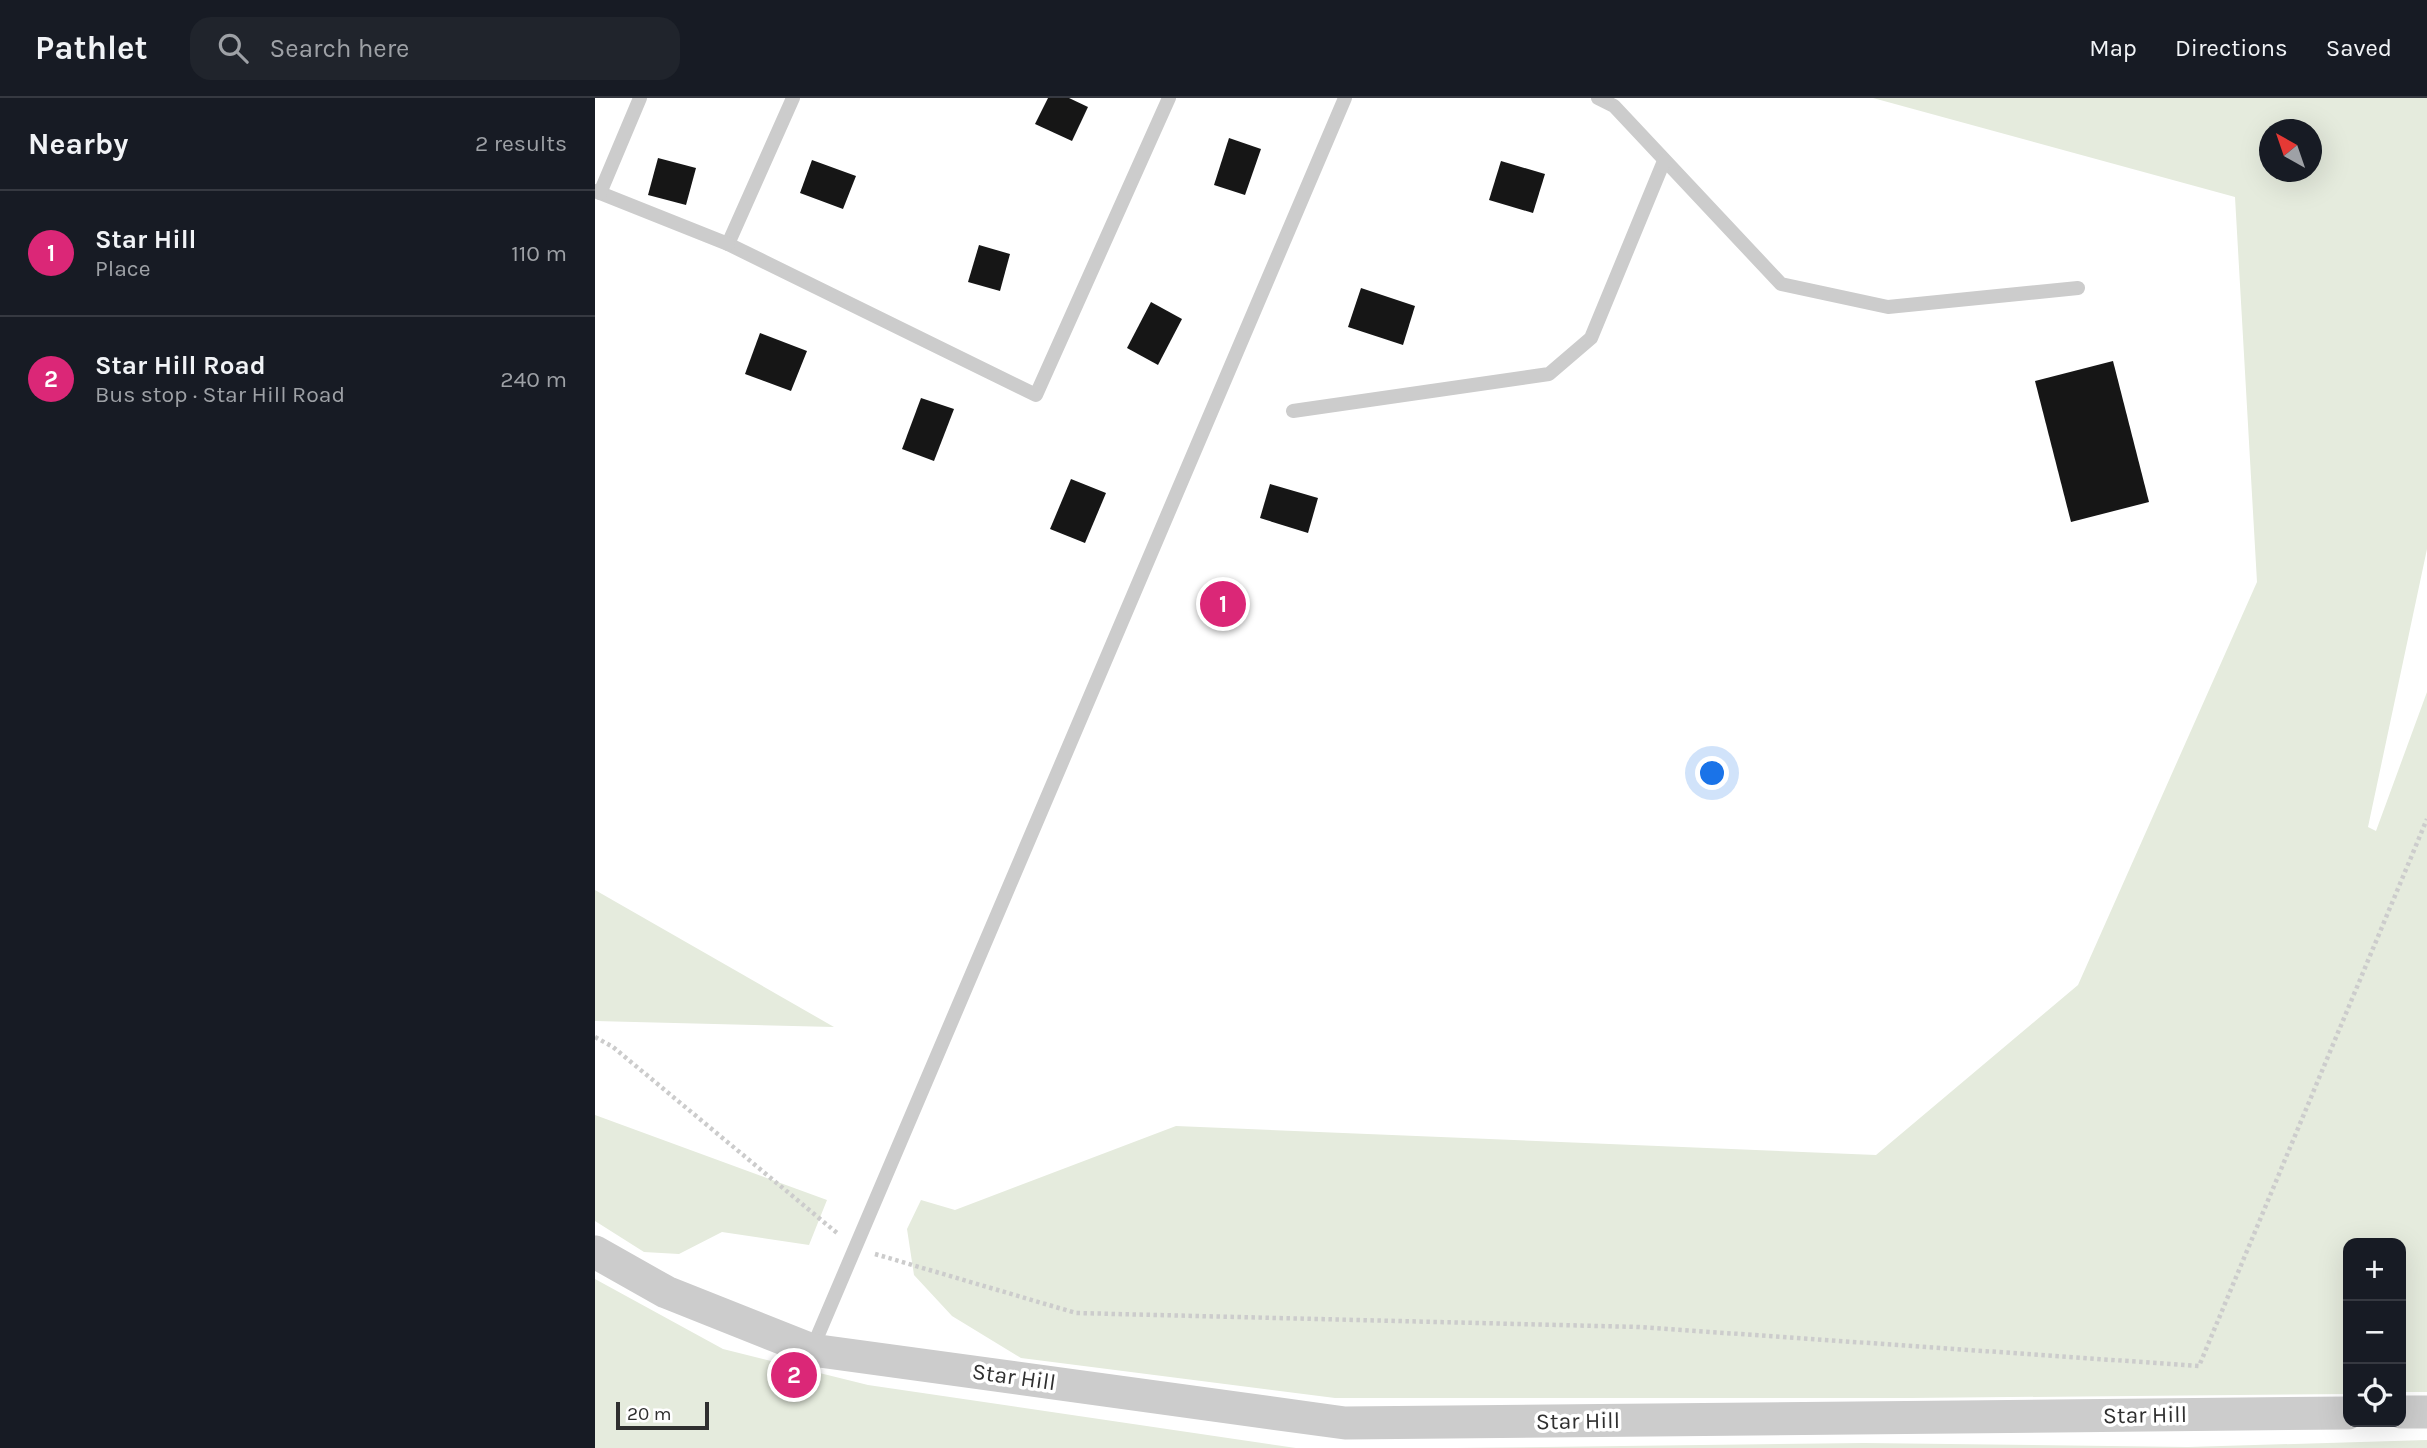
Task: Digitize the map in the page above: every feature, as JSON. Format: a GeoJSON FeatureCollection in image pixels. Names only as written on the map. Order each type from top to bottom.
{"type":"FeatureCollection","features":[{"type":"Feature","properties":{"kind":"street","name":"Star Hill"},"geometry":{"type":"LineString","coordinates":[[595,1252],[666,1292],[812,1350],[1345,1423],[2343,1413]]}},
{"type":"Feature","properties":{"kind":"street"},"geometry":{"type":"LineString","coordinates":[[2406,1412],[2427,1412]]}},
{"type":"Feature","properties":{"kind":"lane"},"geometry":{"type":"LineString","coordinates":[[640,98],[598,192],[728,244],[1036,395],[1169,98]]}},
{"type":"Feature","properties":{"kind":"lane"},"geometry":{"type":"LineString","coordinates":[[728,244],[793,98]]}},
{"type":"Feature","properties":{"kind":"lane"},"geometry":{"type":"LineString","coordinates":[[812,1350],[1345,98]]}},
{"type":"Feature","properties":{"kind":"lane"},"geometry":{"type":"LineString","coordinates":[[1598,98],[1614,106],[1781,284],[1888,307],[2078,288]]}},
{"type":"Feature","properties":{"kind":"lane"},"geometry":{"type":"LineString","coordinates":[[1293,411],[1549,374],[1591,338],[1664,161]]}},
{"type":"Feature","properties":{"kind":"path"},"geometry":{"type":"LineString","coordinates":[[595,1037],[613,1047],[855,1248],[1076,1313],[1639,1327],[2199,1366],[2427,819]]}},
{"type":"Feature","properties":{"kind":"shaded area"},"geometry":{"type":"Polygon","coordinates":[[[1873,98],[2427,98],[2427,549],[2368,827],[2376,831],[2427,692],[2427,1392],[2406,1392],[2406,1238],[2343,1238],[2343,1394],[1910,1398],[1335,1398],[1021,1358],[952,1316],[914,1275],[907,1229],[921,1200],[955,1210],[1176,1126],[1876,1155],[2078,985],[2257,582],[2235,197],[1873,98]]]}},
{"type":"Feature","properties":{"kind":"shaded area"},"geometry":{"type":"Polygon","coordinates":[[[595,890],[834,1027],[595,1021],[595,890]]]}},
{"type":"Feature","properties":{"kind":"shaded area"},"geometry":{"type":"Polygon","coordinates":[[[595,1115],[827,1200],[809,1245],[722,1232],[679,1254],[644,1252],[595,1221],[595,1115]]]}},
{"type":"Feature","properties":{"kind":"shaded area"},"geometry":{"type":"Polygon","coordinates":[[[595,1279],[723,1349],[868,1385],[1296,1448],[595,1448],[595,1279]]]}},
{"type":"Feature","properties":{"kind":"shaded area"},"geometry":{"type":"Polygon","coordinates":[[[2427,1440],[2427,1448],[1455,1448],[1864,1443],[2188,1447],[2427,1440]]]}},
{"type":"Feature","properties":{"kind":"building"},"geometry":{"type":"Polygon","coordinates":[[[1048,98],[1069,98],[1088,107],[1072,141],[1035,124],[1048,98]]]}},
{"type":"Feature","properties":{"kind":"building"},"geometry":{"type":"Polygon","coordinates":[[[1229,138],[1261,149],[1245,195],[1214,185],[1229,138]]]}},
{"type":"Feature","properties":{"kind":"building"},"geometry":{"type":"Polygon","coordinates":[[[658,158],[696,168],[686,205],[648,195],[658,158]]]}},
{"type":"Feature","properties":{"kind":"building"},"geometry":{"type":"Polygon","coordinates":[[[812,160],[856,176],[843,209],[800,193],[812,160]]]}},
{"type":"Feature","properties":{"kind":"building"},"geometry":{"type":"Polygon","coordinates":[[[1501,161],[1545,174],[1533,213],[1489,200],[1501,161]]]}},
{"type":"Feature","properties":{"kind":"building"},"geometry":{"type":"Polygon","coordinates":[[[979,245],[1010,254],[1000,291],[968,282],[979,245]]]}},
{"type":"Feature","properties":{"kind":"building"},"geometry":{"type":"Polygon","coordinates":[[[1361,288],[1415,306],[1403,345],[1348,327],[1361,288]]]}},
{"type":"Feature","properties":{"kind":"building"},"geometry":{"type":"Polygon","coordinates":[[[1151,302],[1182,319],[1158,365],[1127,348],[1151,302]]]}},
{"type":"Feature","properties":{"kind":"building"},"geometry":{"type":"Polygon","coordinates":[[[760,333],[807,351],[791,391],[745,374],[760,333]]]}},
{"type":"Feature","properties":{"kind":"building"},"geometry":{"type":"Polygon","coordinates":[[[2113,361],[2149,502],[2071,522],[2035,381],[2113,361]]]}},
{"type":"Feature","properties":{"kind":"building"},"geometry":{"type":"Polygon","coordinates":[[[921,398],[954,409],[934,461],[902,449],[921,398]]]}},
{"type":"Feature","properties":{"kind":"building"},"geometry":{"type":"Polygon","coordinates":[[[1071,479],[1106,493],[1085,543],[1050,529],[1071,479]]]}},
{"type":"Feature","properties":{"kind":"building"},"geometry":{"type":"Polygon","coordinates":[[[1270,484],[1318,498],[1308,533],[1260,518],[1270,484]]]}},
{"type":"Feature","properties":{"kind":"place","name":"Star Hill"},"geometry":{"type":"Point","coordinates":[1223,604]}},
{"type":"Feature","properties":{"kind":"place","name":"Star Hill Road"},"geometry":{"type":"Point","coordinates":[794,1375]}}]}
